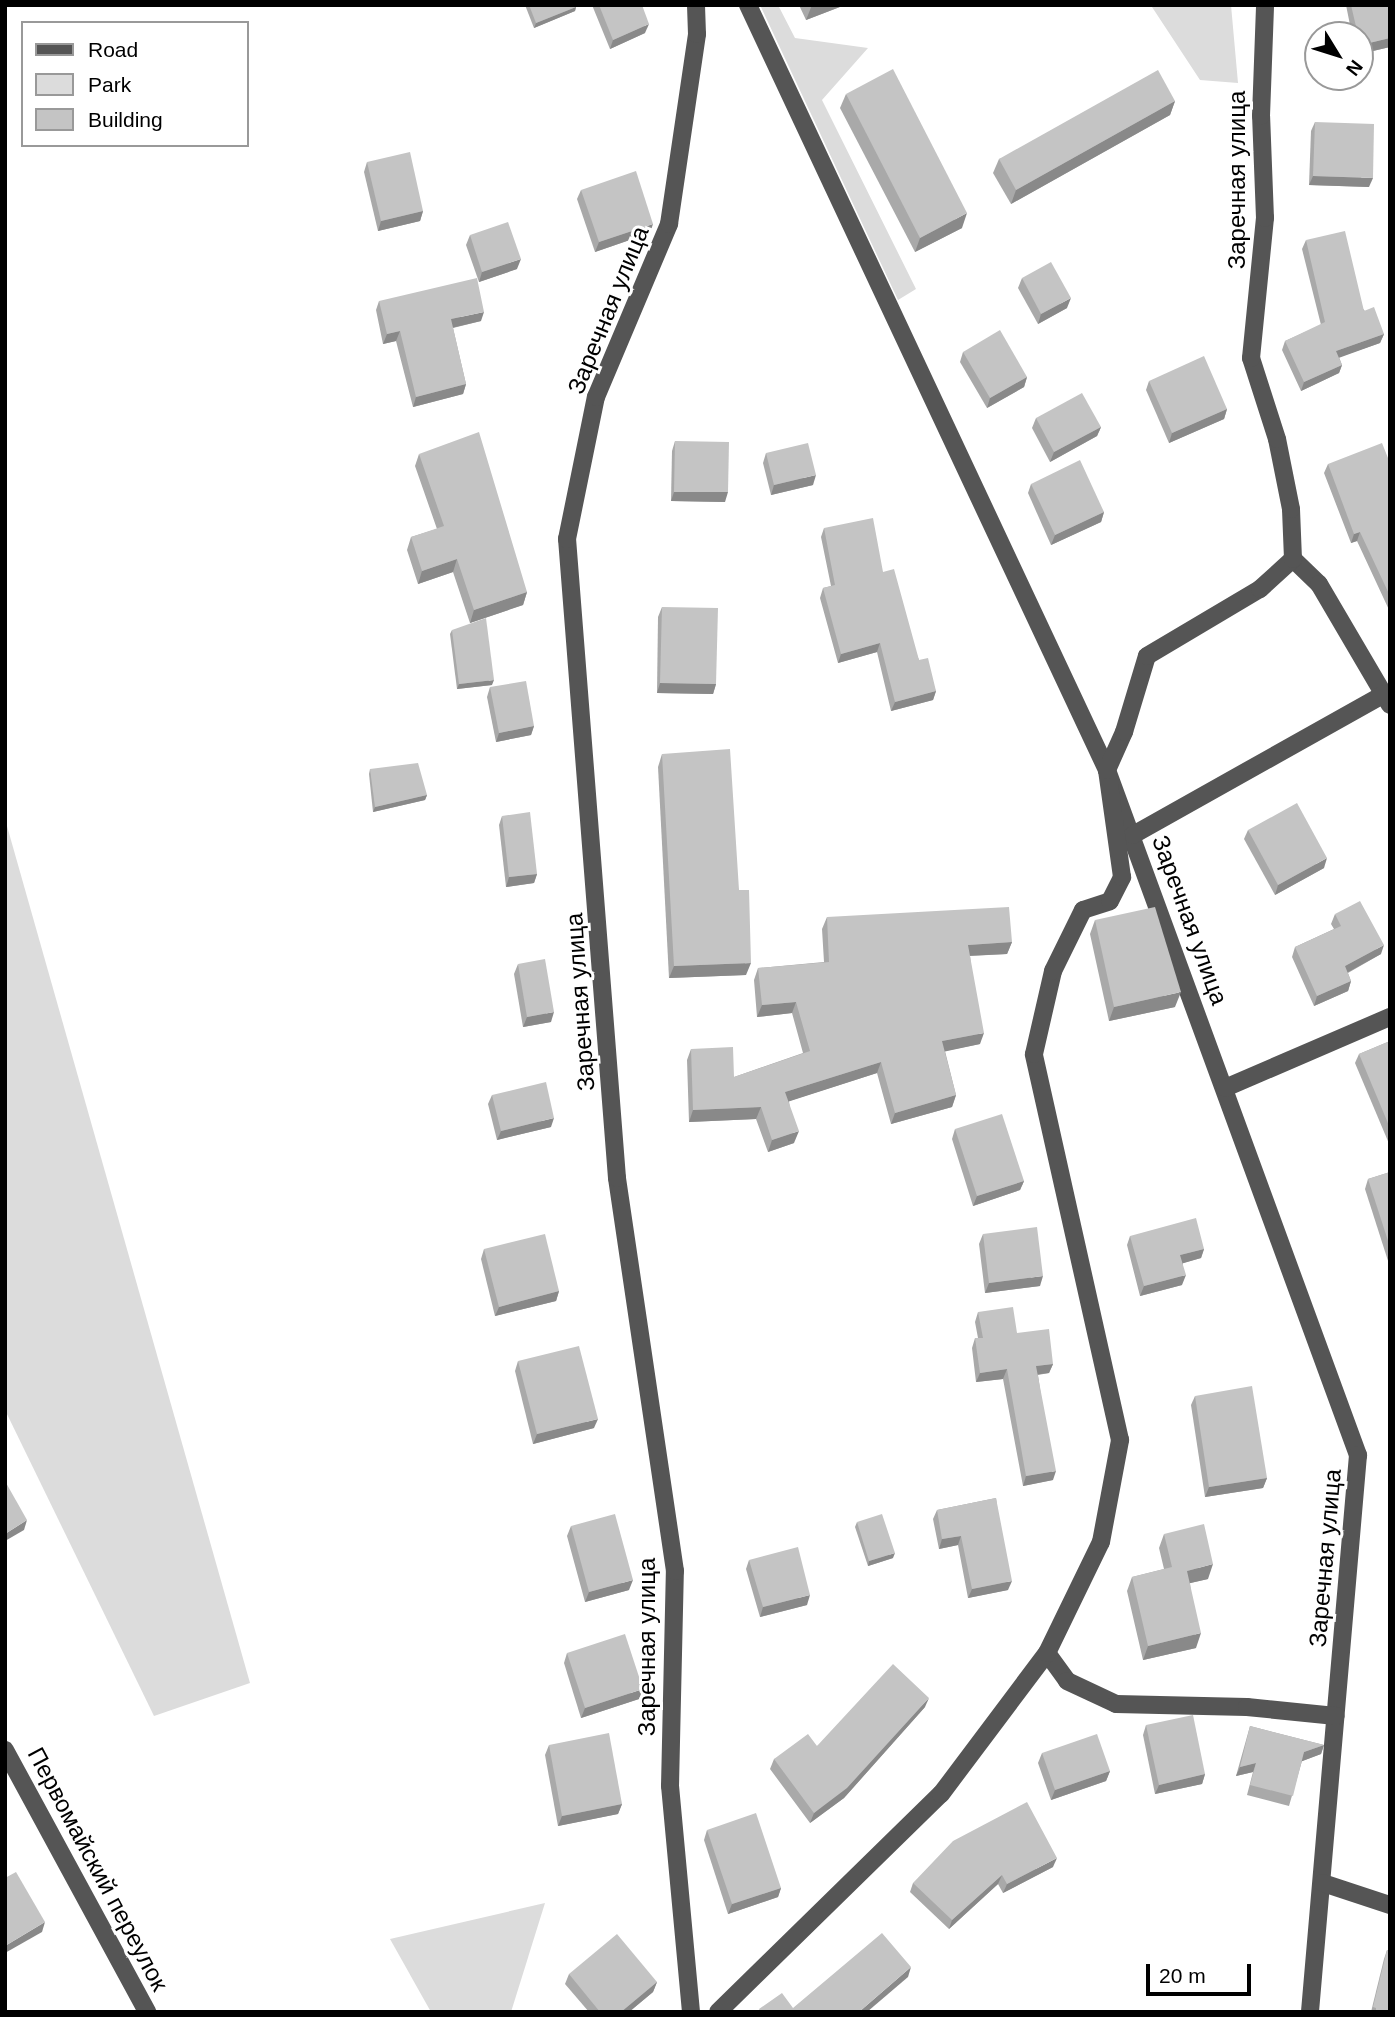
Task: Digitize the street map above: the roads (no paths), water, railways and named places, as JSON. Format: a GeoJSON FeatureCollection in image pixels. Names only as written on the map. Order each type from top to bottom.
{"type":"FeatureCollection","features":[{"type":"Feature","properties":{"kind":"street","name":"Заречная улица"},"geometry":{"type":"LineString","coordinates":[[691,2012],[670,1786],[675,1571],[617,1178],[567,539],[596,397],[669,224],[697,34],[696,5]]}},
{"type":"Feature","properties":{"kind":"street","name":"Заречная улица"},"geometry":{"type":"LineString","coordinates":[[748,5],[1107,770],[1358,1455],[1310,2012]]}},
{"type":"Feature","properties":{"kind":"street","name":"Заречная улица"},"geometry":{"type":"LineString","coordinates":[[1265,5],[1261,116],[1265,218],[1251,358],[1277,439],[1291,509],[1293,559]]}},
{"type":"Feature","properties":{"kind":"street"},"geometry":{"type":"LineString","coordinates":[[1107,770],[1124,732],[1147,656],[1260,589],[1293,559],[1319,584],[1387,699],[1133,835]]}},
{"type":"Feature","properties":{"kind":"street","name":"Заречная улица"},"geometry":{"type":"LineString","coordinates":[[718,2012],[941,1794],[1047,1653],[1101,1542],[1120,1440],[1034,1054],[1052,971],[1083,910],[1110,901],[1122,877],[1107,770]]}},
{"type":"Feature","properties":{"kind":"street"},"geometry":{"type":"LineString","coordinates":[[1225,1088],[1390,1017]]}},
{"type":"Feature","properties":{"kind":"street"},"geometry":{"type":"LineString","coordinates":[[1047,1653],[1067,1681],[1116,1704],[1247,1707],[1336,1716]]}},
{"type":"Feature","properties":{"kind":"street","name":"Первомайский переулок"},"geometry":{"type":"LineString","coordinates":[[5,1750],[147,2012]]}},
{"type":"Feature","properties":{"kind":"street"},"geometry":{"type":"LineString","coordinates":[[1323,1883],[1390,1905]]}}]}
